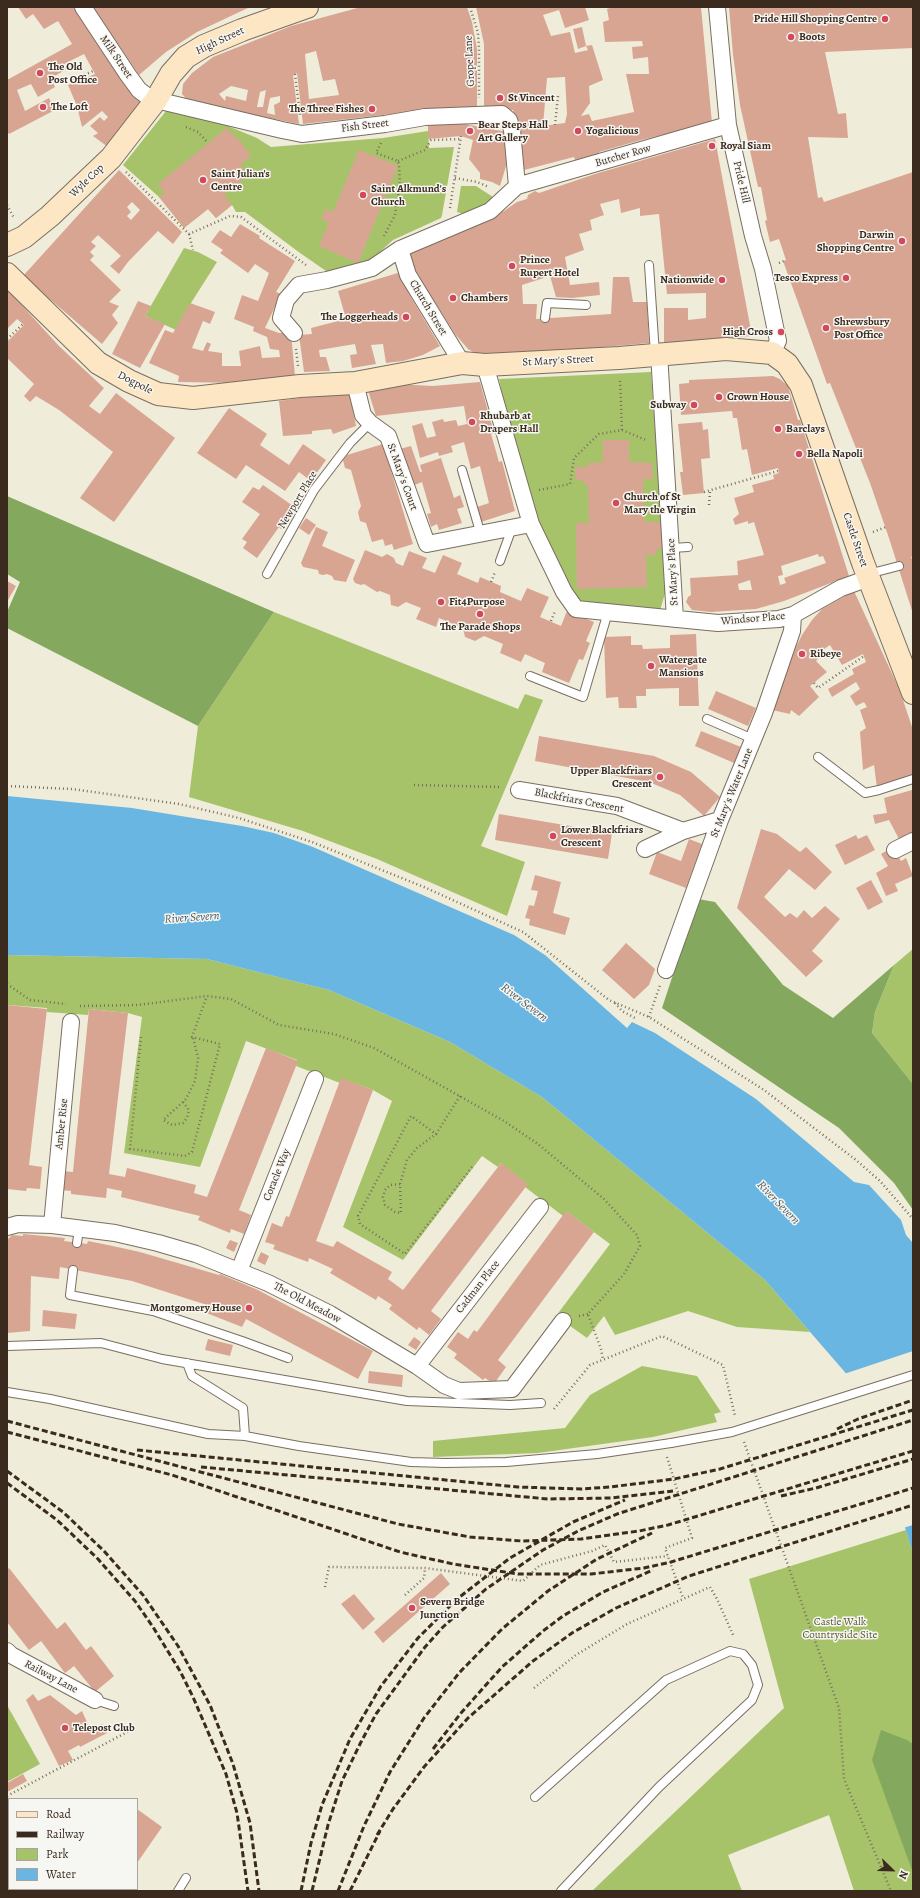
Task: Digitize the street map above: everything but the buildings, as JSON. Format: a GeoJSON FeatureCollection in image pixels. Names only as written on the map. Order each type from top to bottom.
{"type":"FeatureCollection","features":[{"type":"Feature","properties":{"kind":"street","name":"Milk Street"},"geometry":{"type":"LineString","coordinates":[[83,7],[139,90],[155,101]]}},
{"type":"Feature","properties":{"kind":"street","name":"High Street"},"geometry":{"type":"LineString","coordinates":[[155,101],[171,74],[186,58],[204,46],[242,30],[307,7]]}},
{"type":"Feature","properties":{"kind":"street","name":"Pride Hill"},"geometry":{"type":"LineString","coordinates":[[717,7],[728,125],[753,236],[763,269],[778,341],[772,353]]}},
{"type":"Feature","properties":{"kind":"street","name":"Fish Street"},"geometry":{"type":"LineString","coordinates":[[155,101],[302,134],[385,124],[425,117],[502,114],[509,120],[512,130],[517,186]]}},
{"type":"Feature","properties":{"kind":"street","name":"Wyle Cop"},"geometry":{"type":"LineString","coordinates":[[7,244],[24,237],[50,216],[112,158],[155,101]]}},
{"type":"Feature","properties":{"kind":"street","name":"Butcher Row"},"geometry":{"type":"LineString","coordinates":[[517,186],[728,125]]}},
{"type":"Feature","properties":{"kind":"street"},"geometry":{"type":"LineString","coordinates":[[294,333],[281,318],[286,300],[299,285],[328,280],[372,268],[400,249],[490,210],[517,186]]}},
{"type":"Feature","properties":{"kind":"street","name":"Church Street"},"geometry":{"type":"LineString","coordinates":[[400,249],[408,275],[462,363]]}},
{"type":"Feature","properties":{"kind":"street","name":"Dogpole"},"geometry":{"type":"LineString","coordinates":[[7,274],[98,363],[129,381],[158,394],[193,398],[300,386]]}},
{"type":"Feature","properties":{"kind":"street","name":"St Mary's Street"},"geometry":{"type":"LineString","coordinates":[[300,386],[355,383],[462,363],[485,366],[543,358],[619,358],[726,349],[772,353]]}},
{"type":"Feature","properties":{"kind":"street","name":"Castle Street"},"geometry":{"type":"LineString","coordinates":[[772,353],[786,364],[801,385],[868,576],[913,693]]}},
{"type":"Feature","properties":{"kind":"street","name":"St Mary's Place"},"geometry":{"type":"LineString","coordinates":[[485,366],[531,524],[564,592],[576,609],[675,618],[672,548],[657,354]]}},
{"type":"Feature","properties":{"kind":"street","name":"St Mary's Court"},"geometry":{"type":"LineString","coordinates":[[355,383],[363,414],[370,423],[388,436],[427,544],[481,535]]}},
{"type":"Feature","properties":{"kind":"street"},"geometry":{"type":"LineString","coordinates":[[481,535],[531,524]]}},
{"type":"Feature","properties":{"kind":"street","name":"Windsor Place"},"geometry":{"type":"LineString","coordinates":[[675,618],[718,623],[779,619],[793,615],[841,588],[868,576]]}},
{"type":"Feature","properties":{"kind":"street","name":"St Mary's Water Lane"},"geometry":{"type":"LineString","coordinates":[[666,970],[720,820],[753,739],[792,631],[793,615]]}},
{"type":"Feature","properties":{"kind":"street","name":"Blackfriars Crescent"},"geometry":{"type":"LineString","coordinates":[[519,790],[617,806],[683,831]]}},
{"type":"Feature","properties":{"kind":"street"},"geometry":{"type":"LineString","coordinates":[[645,849],[683,831],[720,820]]}},
{"type":"Feature","properties":{"kind":"street"},"geometry":{"type":"LineString","coordinates":[[896,850],[913,841]]}},
{"type":"Feature","properties":{"kind":"street","name":"Amber Rise"},"geometry":{"type":"LineString","coordinates":[[52,1225],[72,1022]]}},
{"type":"Feature","properties":{"kind":"street","name":"Coracle Way"},"geometry":{"type":"LineString","coordinates":[[239,1271],[315,1079]]}},
{"type":"Feature","properties":{"kind":"street","name":"Cadman Place"},"geometry":{"type":"LineString","coordinates":[[417,1366],[540,1207]]}},
{"type":"Feature","properties":{"kind":"street","name":"The Old Meadow"},"geometry":{"type":"LineString","coordinates":[[7,1227],[18,1224],[52,1225],[78,1236],[115,1233],[196,1254],[268,1283],[330,1314],[417,1366],[444,1385],[458,1391],[512,1389],[563,1321]]}},
{"type":"Feature","properties":{"kind":"street","name":"Railway Lane"},"geometry":{"type":"LineString","coordinates":[[7,1651],[11,1655],[95,1700]]}},
{"type":"Feature","properties":{"kind":"lane"},"geometry":{"type":"LineString","coordinates":[[649,265],[657,354]]}},
{"type":"Feature","properties":{"kind":"lane"},"geometry":{"type":"LineString","coordinates":[[545,318],[547,303],[586,305]]}},
{"type":"Feature","properties":{"kind":"lane","name":"Newport Place"},"geometry":{"type":"LineString","coordinates":[[267,574],[314,490],[350,443],[370,423]]}},
{"type":"Feature","properties":{"kind":"lane"},"geometry":{"type":"LineString","coordinates":[[462,470],[481,535]]}},
{"type":"Feature","properties":{"kind":"lane"},"geometry":{"type":"LineString","coordinates":[[500,561],[512,528]]}},
{"type":"Feature","properties":{"kind":"lane"},"geometry":{"type":"LineString","coordinates":[[672,548],[688,547]]}},
{"type":"Feature","properties":{"kind":"lane"},"geometry":{"type":"LineString","coordinates":[[868,576],[899,566]]}},
{"type":"Feature","properties":{"kind":"lane"},"geometry":{"type":"LineString","coordinates":[[530,676],[583,697],[608,612]]}},
{"type":"Feature","properties":{"kind":"lane"},"geometry":{"type":"LineString","coordinates":[[707,719],[753,739]]}},
{"type":"Feature","properties":{"kind":"lane"},"geometry":{"type":"LineString","coordinates":[[818,757],[865,792],[879,790],[913,779]]}},
{"type":"Feature","properties":{"kind":"lane"},"geometry":{"type":"LineString","coordinates":[[73,1270],[70,1295],[153,1311],[288,1358]]}},
{"type":"Feature","properties":{"kind":"lane"},"geometry":{"type":"LineString","coordinates":[[7,1346],[101,1343],[162,1359],[407,1401],[510,1405],[541,1403]]}},
{"type":"Feature","properties":{"kind":"lane"},"geometry":{"type":"LineString","coordinates":[[187,1363],[192,1376],[243,1408],[245,1436]]}},
{"type":"Feature","properties":{"kind":"lane"},"geometry":{"type":"LineString","coordinates":[[7,1392],[50,1398],[208,1434],[245,1436],[299,1446],[404,1461],[445,1463],[513,1461],[597,1454],[652,1447],[732,1432],[913,1375]]}},
{"type":"Feature","properties":{"kind":"lane"},"geometry":{"type":"LineString","coordinates":[[535,1797],[666,1680],[730,1651],[743,1654],[752,1666],[758,1685],[752,1700],[659,1787],[561,1891]]}},
{"type":"Feature","properties":{"kind":"lane"},"geometry":{"type":"LineString","coordinates":[[95,1700],[114,1706]]}},
{"type":"Feature","properties":{"kind":"lane"},"geometry":{"type":"LineString","coordinates":[[178,1891],[186,1878]]}},
{"type":"Feature","properties":{"kind":"path","name":"Grope Lane"},"geometry":{"type":"LineString","coordinates":[[470,7],[478,33],[479,114]]}},
{"type":"Feature","properties":{"kind":"path"},"geometry":{"type":"LineString","coordinates":[[66,83],[93,71]]}},
{"type":"Feature","properties":{"kind":"path"},"geometry":{"type":"LineString","coordinates":[[295,74],[300,117]]}},
{"type":"Feature","properties":{"kind":"path"},"geometry":{"type":"LineString","coordinates":[[555,125],[558,96]]}},
{"type":"Feature","properties":{"kind":"path"},"geometry":{"type":"LineString","coordinates":[[182,125],[198,132],[208,143]]}},
{"type":"Feature","properties":{"kind":"path"},"geometry":{"type":"LineString","coordinates":[[378,150],[376,153],[398,161],[425,150],[431,140],[461,138],[454,178],[448,229]]}},
{"type":"Feature","properties":{"kind":"path"},"geometry":{"type":"LineString","coordinates":[[382,241],[395,215],[400,185],[398,161]]}},
{"type":"Feature","properties":{"kind":"path"},"geometry":{"type":"LineString","coordinates":[[121,167],[189,234],[193,250]]}},
{"type":"Feature","properties":{"kind":"path"},"geometry":{"type":"LineString","coordinates":[[454,178],[477,182],[491,188]]}},
{"type":"Feature","properties":{"kind":"path"},"geometry":{"type":"LineString","coordinates":[[189,234],[230,216],[241,217],[297,258]]}},
{"type":"Feature","properties":{"kind":"path"},"geometry":{"type":"LineString","coordinates":[[7,339],[23,324]]}},
{"type":"Feature","properties":{"kind":"path"},"geometry":{"type":"LineString","coordinates":[[294,333],[300,386]]}},
{"type":"Feature","properties":{"kind":"path"},"geometry":{"type":"LineString","coordinates":[[521,493],[570,484],[574,458],[599,434],[622,430],[619,358]]}},
{"type":"Feature","properties":{"kind":"path"},"geometry":{"type":"LineString","coordinates":[[704,492],[778,471]]}},
{"type":"Feature","properties":{"kind":"path"},"geometry":{"type":"LineString","coordinates":[[708,505],[710,491]]}},
{"type":"Feature","properties":{"kind":"path"},"geometry":{"type":"LineString","coordinates":[[871,533],[886,528]]}},
{"type":"Feature","properties":{"kind":"path"},"geometry":{"type":"LineString","coordinates":[[551,622],[554,615]]}},
{"type":"Feature","properties":{"kind":"path"},"geometry":{"type":"LineString","coordinates":[[814,683],[818,688],[864,656]]}},
{"type":"Feature","properties":{"kind":"path"},"geometry":{"type":"LineString","coordinates":[[414,785],[505,788],[519,790]]}},
{"type":"Feature","properties":{"kind":"path"},"geometry":{"type":"LineString","coordinates":[[7,786],[72,789],[179,804],[239,818],[312,842],[424,887],[523,932],[609,1000],[649,1018],[764,1090],[856,1160],[880,1181],[913,1219]]}},
{"type":"Feature","properties":{"kind":"path"},"geometry":{"type":"LineString","coordinates":[[649,1018],[666,970]]}},
{"type":"Feature","properties":{"kind":"path"},"geometry":{"type":"LineString","coordinates":[[7,984],[30,1000],[69,1005]]}},
{"type":"Feature","properties":{"kind":"path"},"geometry":{"type":"LineString","coordinates":[[77,1006],[138,1005],[207,996],[231,999],[279,1025],[334,1034],[374,1048],[504,1121],[538,1144],[604,1199],[637,1235],[640,1246],[624,1274],[588,1314],[601,1349],[603,1360]]}},
{"type":"Feature","properties":{"kind":"path"},"geometry":{"type":"LineString","coordinates":[[183,1102],[189,1110],[183,1124],[172,1124],[163,1120],[183,1102],[195,1081],[198,1058],[192,1036],[207,996]]}},
{"type":"Feature","properties":{"kind":"path"},"geometry":{"type":"LineString","coordinates":[[615,1003],[622,1011],[635,1018]]}},
{"type":"Feature","properties":{"kind":"path"},"geometry":{"type":"LineString","coordinates":[[141,1037],[130,1149],[186,1156],[192,1152],[220,1044],[192,1036]]}},
{"type":"Feature","properties":{"kind":"path"},"geometry":{"type":"LineString","coordinates":[[400,1184],[390,1185],[385,1190],[383,1197],[385,1205],[395,1212],[401,1213],[400,1184],[407,1160],[417,1148],[436,1134],[460,1096]]}},
{"type":"Feature","properties":{"kind":"path"},"geometry":{"type":"LineString","coordinates":[[436,1134],[411,1116],[358,1216],[360,1224],[405,1254],[472,1167]]}},
{"type":"Feature","properties":{"kind":"path"},"geometry":{"type":"LineString","coordinates":[[541,1403],[554,1409],[590,1365],[662,1336],[723,1365],[737,1422]]}},
{"type":"Feature","properties":{"kind":"path"},"geometry":{"type":"LineString","coordinates":[[742,1437],[839,1708],[844,1779],[891,1891]]}},
{"type":"Feature","properties":{"kind":"path"},"geometry":{"type":"LineString","coordinates":[[652,1447],[653,1461],[667,1457],[693,1538],[665,1548],[684,1598]]}},
{"type":"Feature","properties":{"kind":"path"},"geometry":{"type":"LineString","coordinates":[[325,1587],[329,1567],[425,1568],[523,1581],[540,1565],[592,1551],[605,1545],[614,1562],[668,1556]]}},
{"type":"Feature","properties":{"kind":"path"},"geometry":{"type":"LineString","coordinates":[[405,1595],[424,1578],[425,1568]]}},
{"type":"Feature","properties":{"kind":"path"},"geometry":{"type":"LineString","coordinates":[[534,1688],[554,1671],[627,1624],[710,1587],[734,1637],[730,1651]]}},
{"type":"Feature","properties":{"kind":"path"},"geometry":{"type":"LineString","coordinates":[[7,1796],[111,1742],[129,1731]]}},
{"type":"Feature","properties":{"kind":"green space"},"geometry":{"type":"Polygon","coordinates":[[[166,111],[218,122],[257,138],[271,147],[383,138],[428,131],[429,148],[454,147],[441,218],[393,240],[370,261],[329,273],[245,212],[236,212],[232,205],[216,218],[208,209],[184,228],[159,197],[123,165],[166,111]]]}},
{"type":"Feature","properties":{"kind":"green space"},"geometry":{"type":"Polygon","coordinates":[[[461,186],[476,186],[493,197],[488,206],[467,215],[457,212],[461,186]]]}},
{"type":"Feature","properties":{"kind":"green space"},"geometry":{"type":"Polygon","coordinates":[[[184,248],[198,252],[217,262],[176,330],[145,316],[184,248]]]}},
{"type":"Feature","properties":{"kind":"green space"},"geometry":{"type":"Polygon","coordinates":[[[651,372],[666,590],[658,617],[578,606],[524,494],[499,379],[651,372]]]}},
{"type":"Feature","properties":{"kind":"green space"},"geometry":{"type":"Polygon","coordinates":[[[7,496],[274,612],[198,726],[7,628],[7,612],[20,582],[7,574],[7,496]]]}},
{"type":"Feature","properties":{"kind":"green space"},"geometry":{"type":"Polygon","coordinates":[[[274,612],[518,709],[525,694],[543,700],[481,846],[525,862],[507,916],[377,859],[303,831],[189,797],[198,726],[274,612]]]}},
{"type":"Feature","properties":{"kind":"green space"},"geometry":{"type":"Polygon","coordinates":[[[698,899],[715,902],[783,985],[833,1018],[894,965],[875,1012],[872,1033],[913,1084],[913,1210],[894,1183],[839,1128],[662,1008],[698,899]]]}},
{"type":"Feature","properties":{"kind":"green space"},"geometry":{"type":"Polygon","coordinates":[[[913,949],[913,1084],[872,1033],[875,1012],[894,965],[913,949]]]}},
{"type":"Feature","properties":{"kind":"green space"},"geometry":{"type":"Polygon","coordinates":[[[7,955],[207,959],[329,990],[450,1042],[542,1097],[765,1280],[810,1332],[737,1327],[688,1311],[615,1335],[604,1316],[587,1338],[556,1316],[610,1244],[567,1212],[563,1216],[525,1187],[501,1163],[498,1167],[482,1156],[403,1260],[343,1227],[392,1101],[373,1090],[342,1079],[340,1083],[296,1066],[297,1060],[246,1041],[200,1167],[124,1153],[142,1017],[128,1013],[89,1009],[88,1015],[47,1012],[47,1008],[7,1005],[7,955]]]}},
{"type":"Feature","properties":{"kind":"green space"},"geometry":{"type":"Polygon","coordinates":[[[642,1366],[697,1376],[721,1412],[714,1414],[717,1422],[653,1437],[538,1453],[433,1457],[433,1441],[565,1428],[590,1395],[642,1366]]]}},
{"type":"Feature","properties":{"kind":"green space","name":"Castle Walk Countryside Site"},"geometry":{"type":"Polygon","coordinates":[[[906,1530],[913,1553],[913,1891],[854,1891],[829,1815],[728,1855],[742,1891],[592,1891],[784,1708],[749,1579],[906,1530]]]}},
{"type":"Feature","properties":{"kind":"green space"},"geometry":{"type":"Polygon","coordinates":[[[7,1705],[40,1764],[7,1782],[7,1705]]]}},
{"type":"Feature","properties":{"kind":"green space"},"geometry":{"type":"Polygon","coordinates":[[[881,1730],[907,1740],[913,1744],[913,1873],[872,1760],[881,1730]]]}},
{"type":"Feature","properties":{"kind":"water","name":"River Severn"},"geometry":{"type":"Polygon","coordinates":[[[7,796],[132,808],[242,826],[274,833],[313,847],[514,935],[545,955],[627,1028],[632,1022],[655,1033],[756,1099],[854,1182],[869,1185],[901,1220],[906,1235],[913,1243],[913,1553],[863,1393],[765,1280],[542,1097],[450,1042],[329,990],[207,959],[7,955],[7,796]]]}},
{"type":"Feature","properties":{"kind":"pier"},"geometry":{"type":"Polygon","coordinates":[[[913,1351],[913,1525],[903,1528],[861,1394],[844,1374],[913,1351]]]}},
{"type":"Feature","properties":{"kind":"railway"},"geometry":{"type":"LineString","coordinates":[[837,1429],[858,1419],[913,1400]]}},
{"type":"Feature","properties":{"kind":"railway"},"geometry":{"type":"LineString","coordinates":[[137,1450],[518,1487],[581,1489],[674,1479],[720,1469],[913,1410]]}},
{"type":"Feature","properties":{"kind":"railway"},"geometry":{"type":"LineString","coordinates":[[312,1891],[328,1825],[342,1781],[376,1714],[425,1647],[443,1627],[486,1589],[543,1550],[578,1531],[617,1514],[913,1420]]}},
{"type":"Feature","properties":{"kind":"railway"},"geometry":{"type":"LineString","coordinates":[[7,1421],[398,1524],[470,1537],[522,1541],[581,1539],[639,1531],[668,1525],[913,1451]]}},
{"type":"Feature","properties":{"kind":"railway"},"geometry":{"type":"LineString","coordinates":[[7,1432],[172,1475],[400,1552],[453,1564],[518,1574],[591,1574],[644,1568],[671,1562],[913,1488]]}},
{"type":"Feature","properties":{"kind":"railway"},"geometry":{"type":"LineString","coordinates":[[781,1496],[816,1488],[913,1459]]}},
{"type":"Feature","properties":{"kind":"railway"},"geometry":{"type":"LineString","coordinates":[[201,1467],[548,1499],[611,1498],[673,1491]]}},
{"type":"Feature","properties":{"kind":"railway"},"geometry":{"type":"LineString","coordinates":[[7,1471],[63,1512],[104,1551],[143,1595],[178,1646],[210,1705],[233,1764],[250,1823],[259,1891]]}},
{"type":"Feature","properties":{"kind":"railway"},"geometry":{"type":"LineString","coordinates":[[7,1483],[57,1520],[98,1559],[135,1601],[180,1671],[193,1697],[226,1774],[237,1813],[248,1891]]}},
{"type":"Feature","properties":{"kind":"railway"},"geometry":{"type":"LineString","coordinates":[[301,1891],[311,1843],[322,1805],[350,1739],[381,1686],[418,1638],[457,1599],[510,1558],[573,1522],[625,1500]]}},
{"type":"Feature","properties":{"kind":"railway"},"geometry":{"type":"LineString","coordinates":[[377,1835],[393,1809],[424,1767],[468,1718],[533,1661],[572,1633],[616,1608],[689,1576],[913,1505]]}},
{"type":"Feature","properties":{"kind":"railway"},"geometry":{"type":"LineString","coordinates":[[338,1891],[364,1826],[390,1772],[424,1718],[459,1673],[502,1629],[548,1591],[597,1559],[652,1533]]}},
{"type":"Feature","properties":{"kind":"railway"},"geometry":{"type":"LineString","coordinates":[[433,1749],[461,1713],[502,1667],[543,1631],[563,1616],[603,1592],[653,1570]]}},
{"type":"Feature","properties":{"kind":"railway"},"geometry":{"type":"LineString","coordinates":[[350,1891],[380,1831]]}},
{"type":"Feature","properties":{"kind":"place","name":"Pride Hill Shopping Centre"},"geometry":{"type":"Point","coordinates":[885,19]}},
{"type":"Feature","properties":{"kind":"place","name":"Boots"},"geometry":{"type":"Point","coordinates":[791,37]}},
{"type":"Feature","properties":{"kind":"place","name":"The Old Post Office"},"geometry":{"type":"Point","coordinates":[40,73]}},
{"type":"Feature","properties":{"kind":"place","name":"St Vincent"},"geometry":{"type":"Point","coordinates":[500,98]}},
{"type":"Feature","properties":{"kind":"place","name":"The Loft"},"geometry":{"type":"Point","coordinates":[43,107]}},
{"type":"Feature","properties":{"kind":"place","name":"The Three Fishes"},"geometry":{"type":"Point","coordinates":[372,109]}},
{"type":"Feature","properties":{"kind":"place","name":"Bear Steps Hall Art Gallery"},"geometry":{"type":"Point","coordinates":[470,131]}},
{"type":"Feature","properties":{"kind":"place","name":"Yogalicious"},"geometry":{"type":"Point","coordinates":[578,131]}},
{"type":"Feature","properties":{"kind":"place","name":"Royal Siam"},"geometry":{"type":"Point","coordinates":[712,146]}},
{"type":"Feature","properties":{"kind":"place","name":"Saint Julian's Centre"},"geometry":{"type":"Point","coordinates":[203,180]}},
{"type":"Feature","properties":{"kind":"place","name":"Saint Alkmund's Church"},"geometry":{"type":"Point","coordinates":[363,195]}},
{"type":"Feature","properties":{"kind":"place","name":"Darwin Shopping Centre"},"geometry":{"type":"Point","coordinates":[902,241]}},
{"type":"Feature","properties":{"kind":"place","name":"Prince Rupert Hotel"},"geometry":{"type":"Point","coordinates":[512,266]}},
{"type":"Feature","properties":{"kind":"place","name":"Tesco Express"},"geometry":{"type":"Point","coordinates":[846,278]}},
{"type":"Feature","properties":{"kind":"place","name":"Nationwide"},"geometry":{"type":"Point","coordinates":[722,280]}},
{"type":"Feature","properties":{"kind":"place","name":"Chambers"},"geometry":{"type":"Point","coordinates":[453,298]}},
{"type":"Feature","properties":{"kind":"place","name":"The Loggerheads"},"geometry":{"type":"Point","coordinates":[406,317]}},
{"type":"Feature","properties":{"kind":"place","name":"Shrewsbury Post Office"},"geometry":{"type":"Point","coordinates":[826,328]}},
{"type":"Feature","properties":{"kind":"place","name":"High Cross"},"geometry":{"type":"Point","coordinates":[781,332]}},
{"type":"Feature","properties":{"kind":"place","name":"Crown House"},"geometry":{"type":"Point","coordinates":[719,397]}},
{"type":"Feature","properties":{"kind":"place","name":"Subway"},"geometry":{"type":"Point","coordinates":[694,405]}},
{"type":"Feature","properties":{"kind":"place","name":"Rhubarb at Drapers Hall"},"geometry":{"type":"Point","coordinates":[472,422]}},
{"type":"Feature","properties":{"kind":"place","name":"Barclays"},"geometry":{"type":"Point","coordinates":[778,429]}},
{"type":"Feature","properties":{"kind":"place","name":"Bella Napoli"},"geometry":{"type":"Point","coordinates":[799,454]}},
{"type":"Feature","properties":{"kind":"place","name":"Church of St Mary the Virgin"},"geometry":{"type":"Point","coordinates":[616,503]}},
{"type":"Feature","properties":{"kind":"place","name":"Fit4Purpose"},"geometry":{"type":"Point","coordinates":[441,602]}},
{"type":"Feature","properties":{"kind":"place","name":"The Parade Shops"},"geometry":{"type":"Point","coordinates":[480,614]}},
{"type":"Feature","properties":{"kind":"place","name":"Ribeye"},"geometry":{"type":"Point","coordinates":[802,654]}},
{"type":"Feature","properties":{"kind":"place","name":"Watergate Mansions"},"geometry":{"type":"Point","coordinates":[651,666]}},
{"type":"Feature","properties":{"kind":"place","name":"Upper Blackfriars Crescent"},"geometry":{"type":"Point","coordinates":[660,777]}},
{"type":"Feature","properties":{"kind":"place","name":"Lower Blackfriars Crescent"},"geometry":{"type":"Point","coordinates":[553,836]}},
{"type":"Feature","properties":{"kind":"place","name":"Montgomery House"},"geometry":{"type":"Point","coordinates":[249,1308]}},
{"type":"Feature","properties":{"kind":"place","name":"Severn Bridge Junction"},"geometry":{"type":"Point","coordinates":[412,1608]}},
{"type":"Feature","properties":{"kind":"place","name":"Telepost Club"},"geometry":{"type":"Point","coordinates":[65,1728]}}]}
